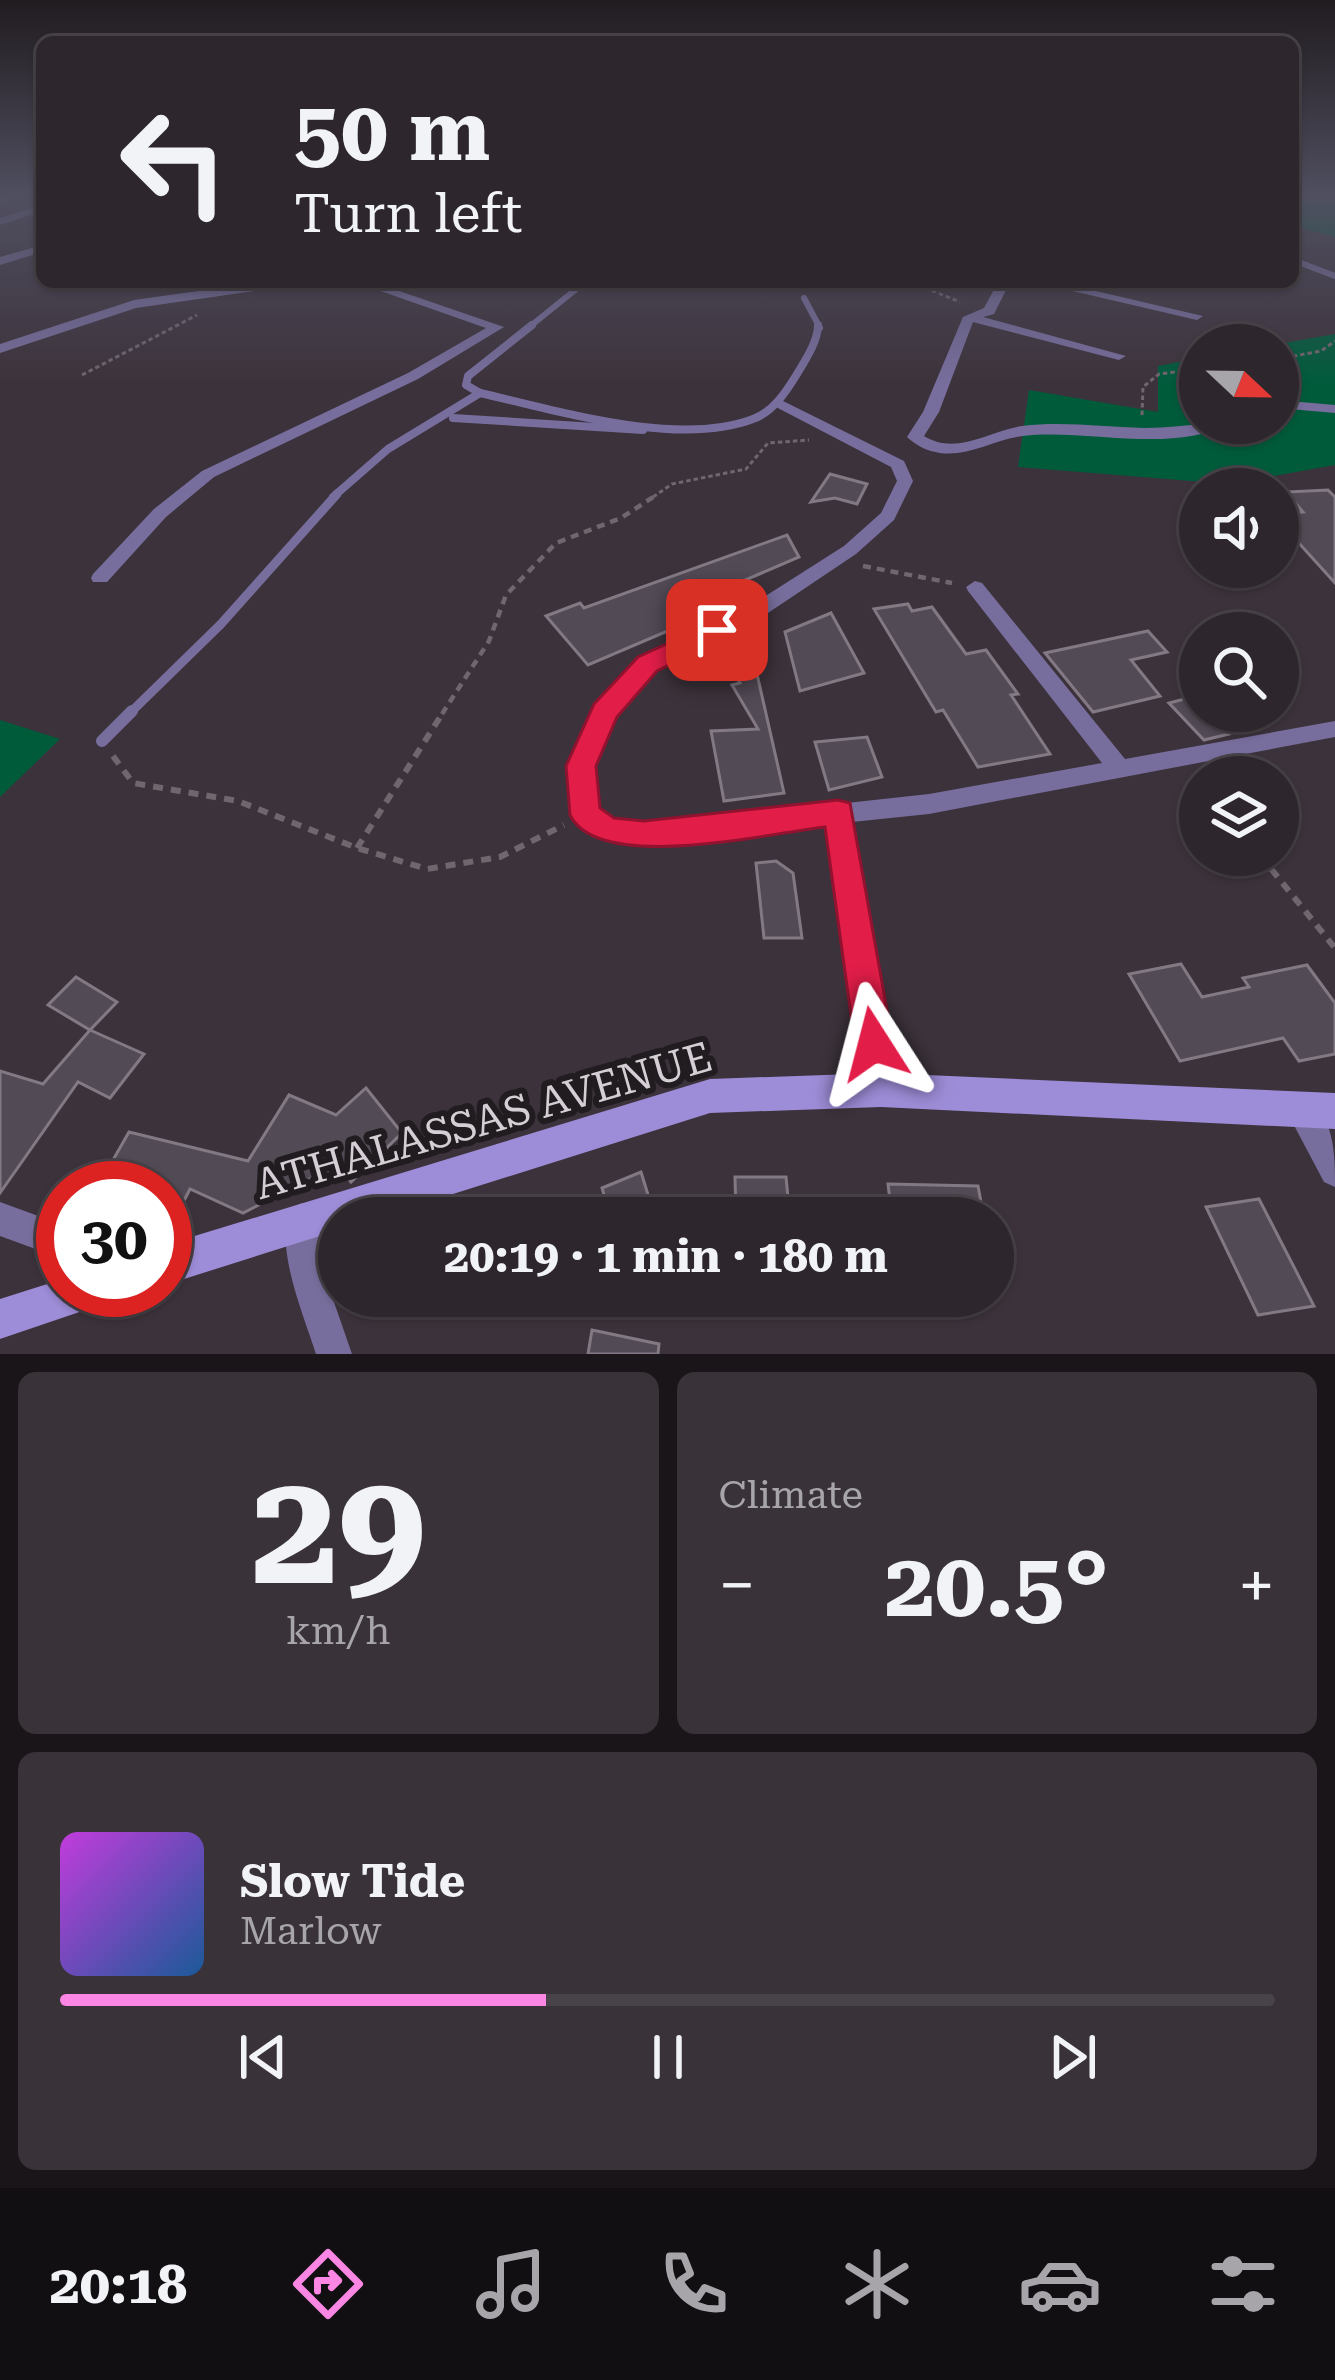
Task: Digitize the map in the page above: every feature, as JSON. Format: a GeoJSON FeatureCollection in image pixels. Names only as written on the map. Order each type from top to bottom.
{"type":"FeatureCollection","features":[{"type":"Feature","properties":{"kind":"main road","name":"ATHALASSAS AVENUE"},"geometry":{"type":"LineString","coordinates":[[192,1256],[710,1096],[881,1090],[1318,1112]]}},
{"type":"Feature","properties":{"kind":"main road"},"geometry":{"type":"LineString","coordinates":[[0,1319],[36,1307]]}},
{"type":"Feature","properties":{"kind":"street"},"geometry":{"type":"LineString","coordinates":[[0,349],[134,304],[247,288]]}},
{"type":"Feature","properties":{"kind":"street"},"geometry":{"type":"LineString","coordinates":[[380,288],[497,327]]}},
{"type":"Feature","properties":{"kind":"street"},"geometry":{"type":"LineString","coordinates":[[969,317],[989,311],[1001,288]]}},
{"type":"Feature","properties":{"kind":"street"},"geometry":{"type":"LineString","coordinates":[[1068,288],[1197,316]]}},
{"type":"Feature","properties":{"kind":"street"},"geometry":{"type":"LineString","coordinates":[[969,317],[1119,356]]}},
{"type":"Feature","properties":{"kind":"street"},"geometry":{"type":"LineString","coordinates":[[969,317],[931,412],[915,437],[923,444],[961,449],[1020,430],[1179,427]]}},
{"type":"Feature","properties":{"kind":"street"},"geometry":{"type":"LineString","coordinates":[[100,578],[160,513],[208,474],[413,376],[497,327]]}},
{"type":"Feature","properties":{"kind":"street"},"geometry":{"type":"LineString","coordinates":[[779,403],[898,464],[905,481],[888,516],[834,560],[752,614],[647,664],[604,712],[581,766],[585,815],[608,831],[644,835],[928,804],[1335,729]]}},
{"type":"Feature","properties":{"kind":"street"},"geometry":{"type":"LineString","coordinates":[[1299,406],[1335,409]]}},
{"type":"Feature","properties":{"kind":"street"},"geometry":{"type":"LineString","coordinates":[[975,587],[1120,769]]}},
{"type":"Feature","properties":{"kind":"street"},"geometry":{"type":"LineString","coordinates":[[838,812],[881,1090]]}},
{"type":"Feature","properties":{"kind":"street"},"geometry":{"type":"LineString","coordinates":[[1318,1112],[1335,1172]]}},
{"type":"Feature","properties":{"kind":"street"},"geometry":{"type":"LineString","coordinates":[[0,1219],[36,1232]]}},
{"type":"Feature","properties":{"kind":"street"},"geometry":{"type":"LineString","coordinates":[[302,1220],[309,1279],[334,1354]]}},
{"type":"Feature","properties":{"kind":"lane"},"geometry":{"type":"LineString","coordinates":[[1299,262],[1335,276]]}},
{"type":"Feature","properties":{"kind":"lane"},"geometry":{"type":"LineString","coordinates":[[578,288],[468,376],[466,385],[480,393],[658,428]]}},
{"type":"Feature","properties":{"kind":"lane"},"geometry":{"type":"LineString","coordinates":[[453,418],[594,430],[718,429],[779,403],[820,328],[804,298]]}},
{"type":"Feature","properties":{"kind":"lane"},"geometry":{"type":"LineString","coordinates":[[497,327],[523,334]]}},
{"type":"Feature","properties":{"kind":"lane"},"geometry":{"type":"LineString","coordinates":[[102,741],[221,624],[329,500],[388,449],[480,393]]}},
{"type":"Feature","properties":{"kind":"path"},"geometry":{"type":"LineString","coordinates":[[928,288],[959,299],[969,317]]}},
{"type":"Feature","properties":{"kind":"path"},"geometry":{"type":"LineString","coordinates":[[82,376],[203,313]]}},
{"type":"Feature","properties":{"kind":"path"},"geometry":{"type":"LineString","coordinates":[[1299,355],[1321,351],[1335,340]]}},
{"type":"Feature","properties":{"kind":"path"},"geometry":{"type":"LineString","coordinates":[[1142,430],[1143,387],[1159,374],[1179,372]]}},
{"type":"Feature","properties":{"kind":"path"},"geometry":{"type":"LineString","coordinates":[[357,848],[489,640],[506,595],[556,543],[621,518],[672,484],[746,470],[768,443],[816,440],[825,428]]}},
{"type":"Feature","properties":{"kind":"path"},"geometry":{"type":"LineString","coordinates":[[834,560],[975,587]]}},
{"type":"Feature","properties":{"kind":"path"},"geometry":{"type":"LineString","coordinates":[[102,741],[133,783],[238,801],[357,848],[427,869],[500,857],[585,815]]}},
{"type":"Feature","properties":{"kind":"path"},"geometry":{"type":"LineString","coordinates":[[1277,876],[1335,948]]}},
{"type":"Feature","properties":{"kind":"green space"},"geometry":{"type":"Polygon","coordinates":[[[1335,334],[1335,465],[1299,471],[1179,468],[1179,480],[1018,467],[1029,390],[1158,412],[1158,366],[1179,362],[1179,444],[1299,444],[1299,340],[1335,334]]]}},
{"type":"Feature","properties":{"kind":"green space"},"geometry":{"type":"Polygon","coordinates":[[[0,720],[60,739],[0,797],[0,720]]]}},
{"type":"Feature","properties":{"kind":"building"},"geometry":{"type":"Polygon","coordinates":[[[830,474],[867,484],[857,504],[835,498],[811,502],[830,474]]]}},
{"type":"Feature","properties":{"kind":"building"},"geometry":{"type":"Polygon","coordinates":[[[1328,490],[1335,497],[1335,583],[1299,543],[1299,512],[1303,512],[1299,491],[1328,490]]]}},
{"type":"Feature","properties":{"kind":"building"},"geometry":{"type":"Polygon","coordinates":[[[787,535],[799,557],[729,587],[738,601],[588,665],[546,616],[580,603],[584,608],[787,535]]]}},
{"type":"Feature","properties":{"kind":"building"},"geometry":{"type":"Polygon","coordinates":[[[908,604],[912,611],[932,607],[966,654],[986,650],[1018,694],[1011,695],[1050,754],[978,767],[943,710],[936,712],[874,609],[908,604]]]}},
{"type":"Feature","properties":{"kind":"building"},"geometry":{"type":"Polygon","coordinates":[[[831,613],[864,673],[800,691],[785,632],[831,613]]]}},
{"type":"Feature","properties":{"kind":"building"},"geometry":{"type":"Polygon","coordinates":[[[1148,631],[1167,652],[1131,660],[1160,696],[1093,712],[1045,653],[1148,631]]]}},
{"type":"Feature","properties":{"kind":"building"},"geometry":{"type":"Polygon","coordinates":[[[752,652],[784,793],[724,801],[711,731],[758,729],[732,685],[740,683],[727,659],[752,652]]]}},
{"type":"Feature","properties":{"kind":"building"},"geometry":{"type":"Polygon","coordinates":[[[1196,732],[1229,734],[1204,740],[1196,732]]]}},
{"type":"Feature","properties":{"kind":"building"},"geometry":{"type":"Polygon","coordinates":[[[867,737],[882,777],[829,790],[815,742],[867,737]]]}},
{"type":"Feature","properties":{"kind":"building"},"geometry":{"type":"Polygon","coordinates":[[[776,861],[793,873],[802,938],[764,938],[756,863],[776,861]]]}},
{"type":"Feature","properties":{"kind":"building"},"geometry":{"type":"Polygon","coordinates":[[[1181,964],[1202,997],[1249,987],[1243,978],[1307,965],[1335,1003],[1335,1054],[1299,1061],[1283,1038],[1180,1061],[1129,974],[1181,964]]]}},
{"type":"Feature","properties":{"kind":"building"},"geometry":{"type":"Polygon","coordinates":[[[76,977],[117,1002],[90,1030],[48,1005],[76,977]]]}},
{"type":"Feature","properties":{"kind":"building"},"geometry":{"type":"Polygon","coordinates":[[[90,1030],[144,1054],[110,1098],[78,1082],[0,1193],[0,1071],[43,1084],[90,1030]]]}},
{"type":"Feature","properties":{"kind":"building"},"geometry":{"type":"Polygon","coordinates":[[[366,1088],[402,1133],[351,1182],[338,1165],[243,1213],[192,1190],[192,1161],[112,1161],[129,1132],[248,1161],[289,1095],[336,1115],[366,1088]]]}},
{"type":"Feature","properties":{"kind":"building"},"geometry":{"type":"Polygon","coordinates":[[[641,1172],[649,1197],[604,1197],[602,1188],[641,1172]]]}},
{"type":"Feature","properties":{"kind":"building"},"geometry":{"type":"Polygon","coordinates":[[[735,1177],[786,1177],[788,1197],[735,1197],[735,1177]]]}},
{"type":"Feature","properties":{"kind":"building"},"geometry":{"type":"Polygon","coordinates":[[[888,1184],[978,1186],[980,1197],[890,1197],[888,1184]]]}},
{"type":"Feature","properties":{"kind":"building"},"geometry":{"type":"Polygon","coordinates":[[[1259,1199],[1314,1306],[1258,1315],[1206,1207],[1259,1199]]]}},
{"type":"Feature","properties":{"kind":"building"},"geometry":{"type":"Polygon","coordinates":[[[592,1330],[659,1344],[658,1354],[588,1354],[592,1330]]]}},
{"type":"Feature","properties":{"kind":"route"},"geometry":{"type":"LineString","coordinates":[[717,630],[647,664],[604,712],[581,766],[585,815],[608,831],[644,835],[838,812],[874,1044]]}}]}
